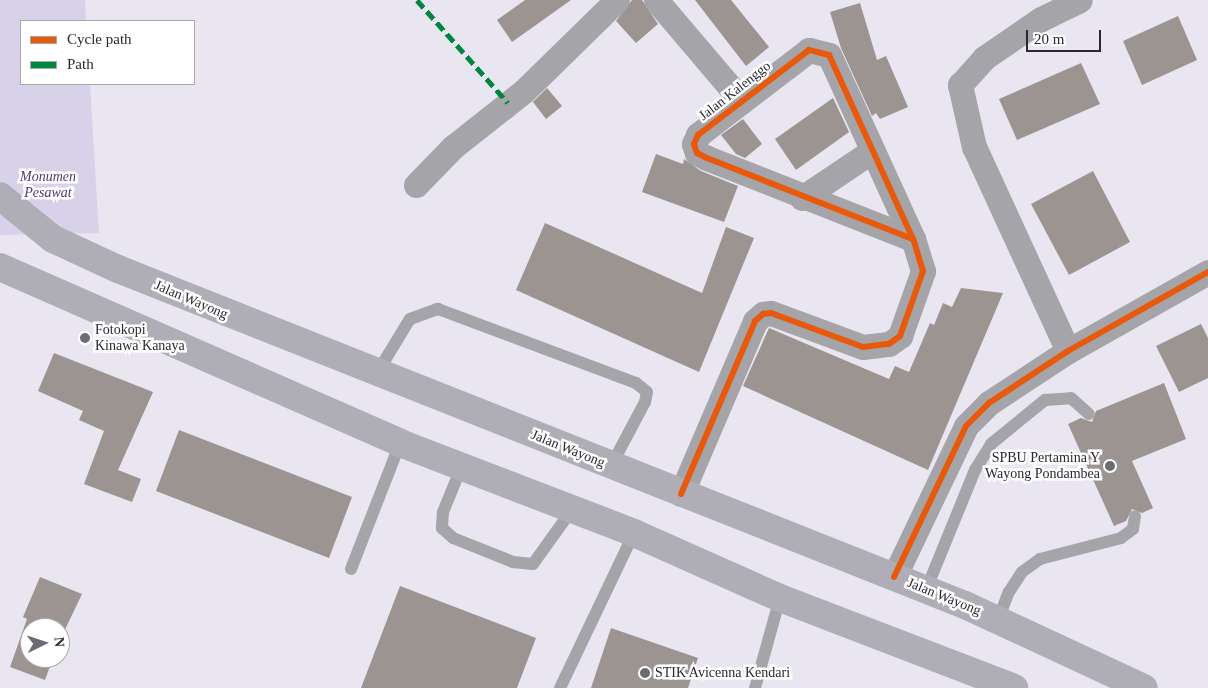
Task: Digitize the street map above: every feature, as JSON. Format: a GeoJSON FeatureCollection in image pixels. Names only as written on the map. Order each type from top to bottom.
{"type":"FeatureCollection","features":[{"type":"Feature","properties":{"kind":"main road","name":"Jalan Wayong"},"geometry":{"type":"LineString","coordinates":[[0,196],[53,239],[231,316],[926,590],[998,620],[1144,688]]}},
{"type":"Feature","properties":{"kind":"main road"},"geometry":{"type":"LineString","coordinates":[[0,267],[400,443],[571,510],[634,532],[780,598],[1014,688]]}},
{"type":"Feature","properties":{"kind":"street"},"geometry":{"type":"LineString","coordinates":[[416,185],[453,147],[524,91],[617,0]]}},
{"type":"Feature","properties":{"kind":"street"},"geometry":{"type":"LineString","coordinates":[[656,0],[742,101]]}},
{"type":"Feature","properties":{"kind":"street"},"geometry":{"type":"LineString","coordinates":[[1068,351],[974,147],[960,85],[984,58],[1041,19],[1080,0]]}},
{"type":"Feature","properties":{"kind":"street","name":"Jalan Kalenggo"},"geometry":{"type":"LineString","coordinates":[[681,494],[755,321],[771,313],[863,347],[889,344],[900,336],[919,289],[923,270],[913,239],[872,151],[835,62],[821,51],[809,50],[698,135],[694,144],[698,153],[802,198],[913,239]]}},
{"type":"Feature","properties":{"kind":"street"},"geometry":{"type":"LineString","coordinates":[[802,198],[872,151]]}},
{"type":"Feature","properties":{"kind":"street"},"geometry":{"type":"LineString","coordinates":[[894,577],[966,426],[989,403],[1068,351],[1208,272]]}},
{"type":"Feature","properties":{"kind":"lane"},"geometry":{"type":"LineString","coordinates":[[378,373],[410,319],[438,309],[636,383],[647,392],[645,402],[611,466]]}},
{"type":"Feature","properties":{"kind":"lane"},"geometry":{"type":"LineString","coordinates":[[926,590],[975,470],[991,444],[1045,400],[1071,398],[1089,414]]}},
{"type":"Feature","properties":{"kind":"lane"},"geometry":{"type":"LineString","coordinates":[[351,570],[400,443]]}},
{"type":"Feature","properties":{"kind":"lane"},"geometry":{"type":"LineString","coordinates":[[461,468],[443,512],[442,528],[453,538],[513,562],[533,564],[571,510]]}},
{"type":"Feature","properties":{"kind":"lane"},"geometry":{"type":"LineString","coordinates":[[998,620],[1009,592],[1022,572],[1040,558],[1121,538],[1133,530],[1135,516]]}},
{"type":"Feature","properties":{"kind":"lane"},"geometry":{"type":"LineString","coordinates":[[560,688],[634,532]]}},
{"type":"Feature","properties":{"kind":"lane"},"geometry":{"type":"LineString","coordinates":[[755,688],[780,598]]}},
{"type":"Feature","properties":{"kind":"green space","name":"Monumen Pesawat"},"geometry":{"type":"Polygon","coordinates":[[[0,0],[85,0],[86,20],[20,20],[20,85],[90,85],[99,233],[0,235],[0,0]]]}},
{"type":"Feature","properties":{"kind":"building"},"geometry":{"type":"Polygon","coordinates":[[[525,0],[571,0],[512,42],[497,20],[525,0]]]}},
{"type":"Feature","properties":{"kind":"building"},"geometry":{"type":"Polygon","coordinates":[[[632,0],[642,0],[658,24],[636,43],[616,21],[632,0]]]}},
{"type":"Feature","properties":{"kind":"building"},"geometry":{"type":"Polygon","coordinates":[[[695,0],[731,0],[769,47],[746,66],[695,0]]]}},
{"type":"Feature","properties":{"kind":"building"},"geometry":{"type":"Polygon","coordinates":[[[860,3],[877,60],[886,56],[908,107],[880,119],[876,113],[872,116],[841,48],[830,12],[860,3]]]}},
{"type":"Feature","properties":{"kind":"building"},"geometry":{"type":"Polygon","coordinates":[[[1178,16],[1197,60],[1142,85],[1123,41],[1178,16]]]}},
{"type":"Feature","properties":{"kind":"building"},"geometry":{"type":"Polygon","coordinates":[[[1081,63],[1100,104],[1017,140],[999,99],[1081,63]]]}},
{"type":"Feature","properties":{"kind":"building"},"geometry":{"type":"Polygon","coordinates":[[[547,88],[562,106],[546,119],[533,102],[547,88]]]}},
{"type":"Feature","properties":{"kind":"building"},"geometry":{"type":"Polygon","coordinates":[[[833,98],[849,132],[796,170],[775,139],[833,98]]]}},
{"type":"Feature","properties":{"kind":"building"},"geometry":{"type":"Polygon","coordinates":[[[743,119],[762,144],[745,158],[736,154],[721,135],[743,119]]]}},
{"type":"Feature","properties":{"kind":"building"},"geometry":{"type":"Polygon","coordinates":[[[656,154],[683,164],[684,159],[701,171],[738,186],[724,222],[642,192],[656,154]]]}},
{"type":"Feature","properties":{"kind":"building"},"geometry":{"type":"Polygon","coordinates":[[[1093,171],[1130,242],[1069,275],[1031,204],[1093,171]]]}},
{"type":"Feature","properties":{"kind":"building"},"geometry":{"type":"Polygon","coordinates":[[[545,223],[702,293],[726,227],[754,238],[699,372],[516,290],[545,223]]]}},
{"type":"Feature","properties":{"kind":"building"},"geometry":{"type":"Polygon","coordinates":[[[961,288],[1003,293],[928,470],[743,386],[769,328],[889,379],[895,366],[909,372],[930,323],[934,325],[943,303],[952,307],[961,288]]]}},
{"type":"Feature","properties":{"kind":"building"},"geometry":{"type":"Polygon","coordinates":[[[1201,324],[1208,338],[1208,378],[1179,392],[1156,346],[1201,324]]]}},
{"type":"Feature","properties":{"kind":"building"},"geometry":{"type":"Polygon","coordinates":[[[54,353],[153,392],[118,470],[141,479],[132,502],[84,484],[104,431],[79,420],[83,411],[38,391],[54,353]]]}},
{"type":"Feature","properties":{"kind":"building"},"geometry":{"type":"Polygon","coordinates":[[[1164,383],[1186,439],[1132,461],[1153,508],[1142,513],[1132,509],[1126,521],[1114,526],[1068,424],[1081,418],[1092,422],[1096,411],[1164,383]]]}},
{"type":"Feature","properties":{"kind":"building"},"geometry":{"type":"Polygon","coordinates":[[[179,430],[352,497],[329,558],[156,491],[179,430]]]}},
{"type":"Feature","properties":{"kind":"building"},"geometry":{"type":"Polygon","coordinates":[[[40,577],[82,594],[70,619],[23,617],[40,577]]]}},
{"type":"Feature","properties":{"kind":"building"},"geometry":{"type":"Polygon","coordinates":[[[400,586],[536,638],[517,688],[361,688],[400,586]]]}},
{"type":"Feature","properties":{"kind":"building","name":"STIK Avicenna Kendari"},"geometry":{"type":"Polygon","coordinates":[[[611,628],[698,658],[688,688],[591,688],[611,628]]]}},
{"type":"Feature","properties":{"kind":"building"},"geometry":{"type":"Polygon","coordinates":[[[20,639],[20,668],[49,668],[45,680],[10,667],[20,639]]]}},
{"type":"Feature","properties":{"kind":"marked path"},"geometry":{"type":"LineString","coordinates":[[417,0],[508,103]]}},
{"type":"Feature","properties":{"kind":"cycle path"},"geometry":{"type":"LineString","coordinates":[[681,494],[755,321],[763,314],[771,313],[863,347],[889,344],[900,336],[923,271],[913,239],[829,55],[809,50],[698,135],[694,144],[697,153],[707,158],[913,239]]}},
{"type":"Feature","properties":{"kind":"cycle path"},"geometry":{"type":"LineString","coordinates":[[894,577],[966,426],[989,403],[1068,351],[1208,272]]}},
{"type":"Feature","properties":{"kind":"place","name":"Fotokopi Kinawa Kanaya"},"geometry":{"type":"Point","coordinates":[85,338]}},
{"type":"Feature","properties":{"kind":"place","name":"SPBU Pertamina Y Wayong Pondambea"},"geometry":{"type":"Point","coordinates":[1110,466]}},
{"type":"Feature","properties":{"kind":"place","name":"STIK Avicenna Kendari"},"geometry":{"type":"Point","coordinates":[645,673]}}]}
